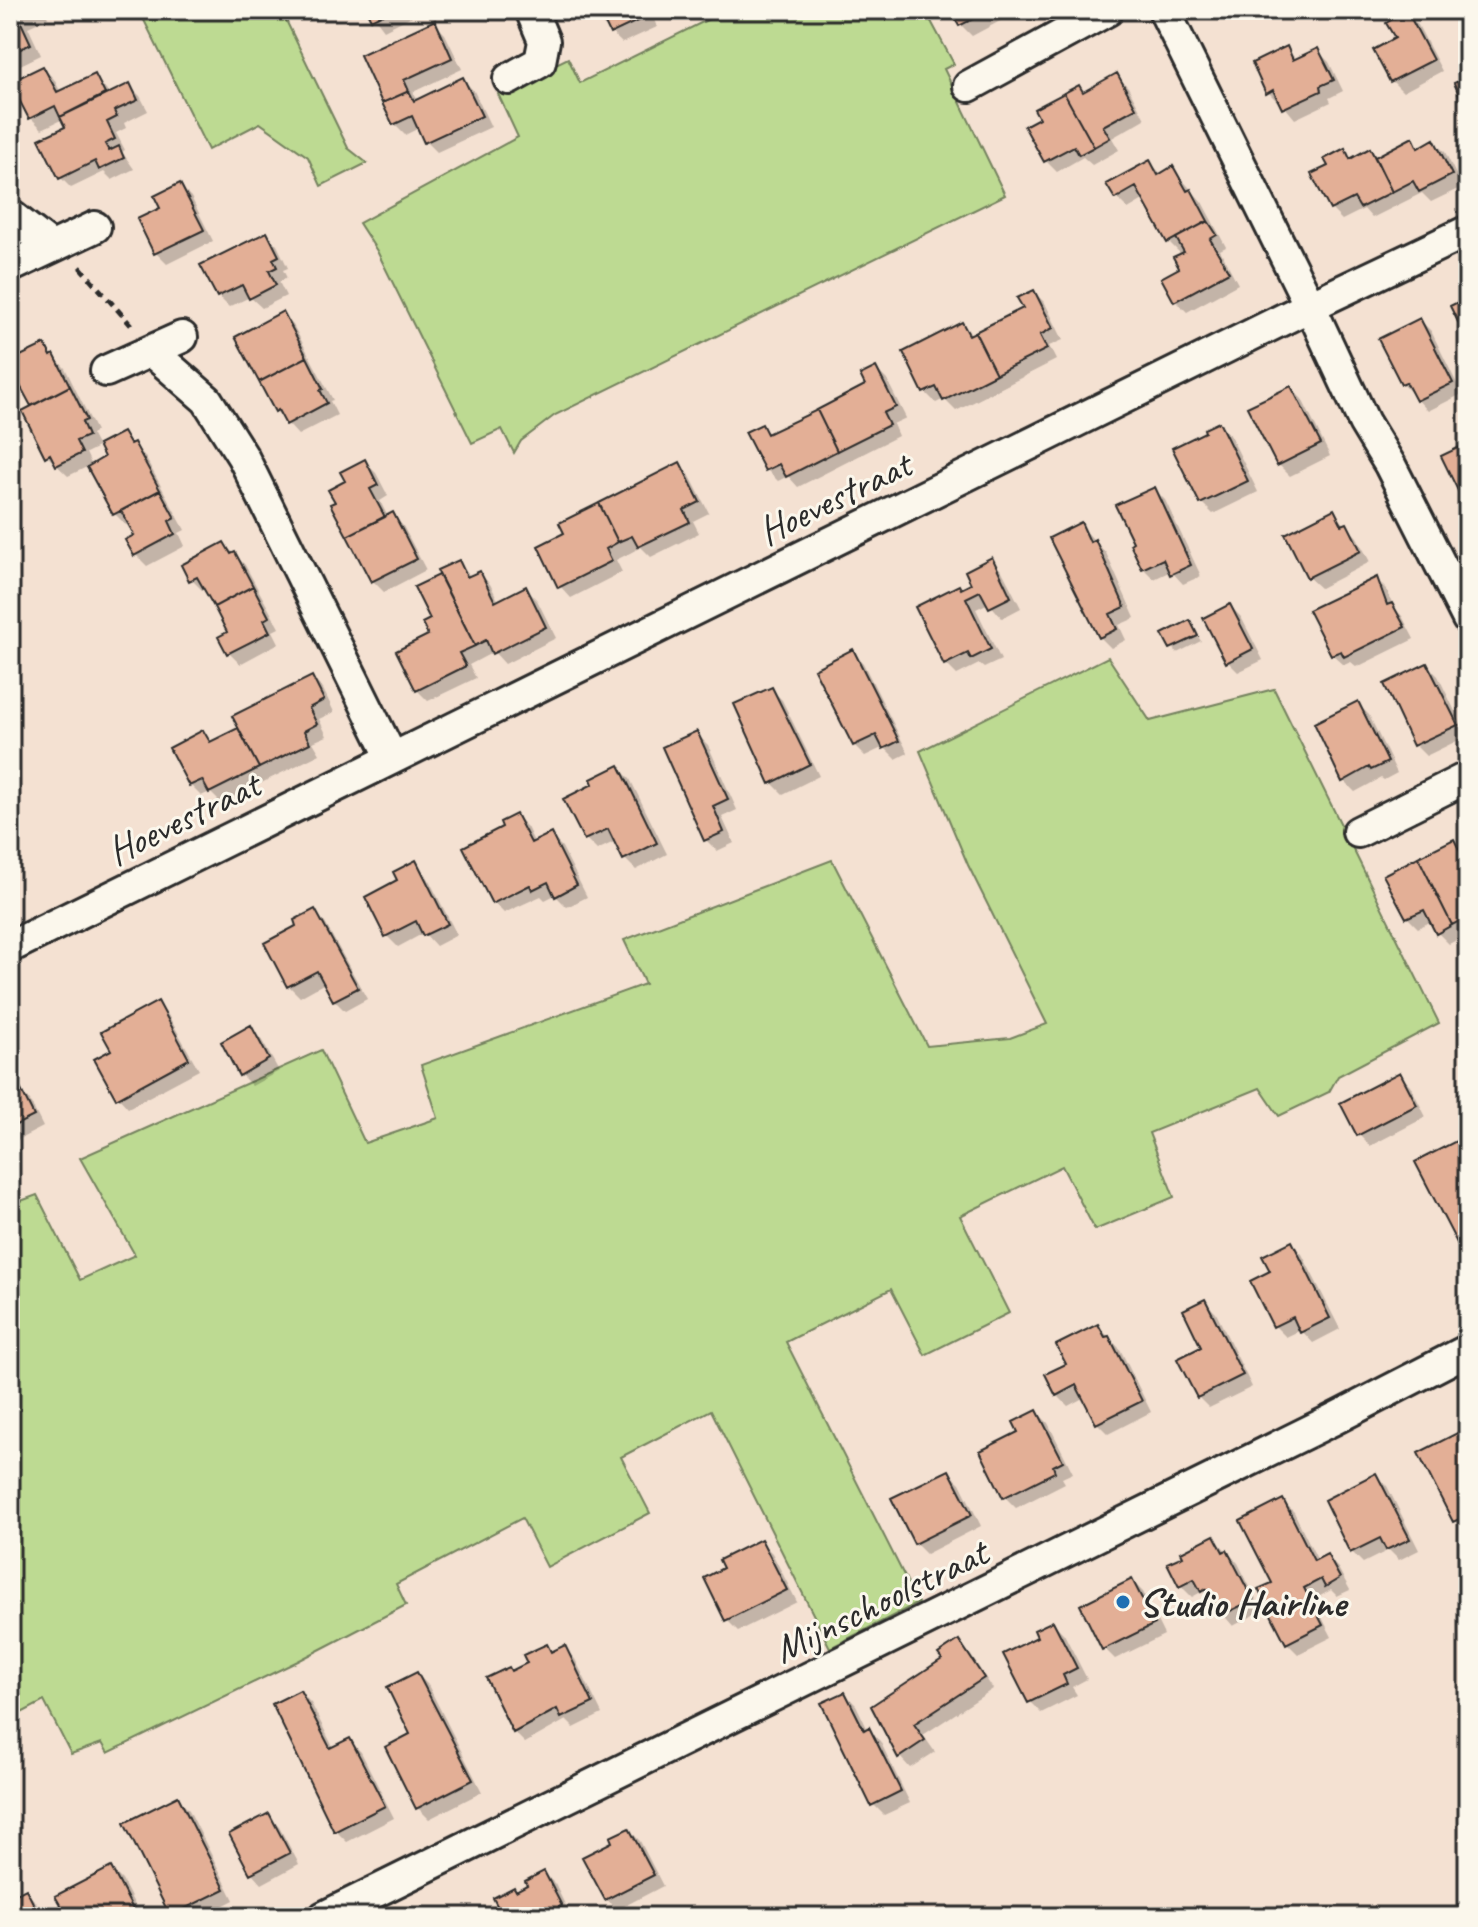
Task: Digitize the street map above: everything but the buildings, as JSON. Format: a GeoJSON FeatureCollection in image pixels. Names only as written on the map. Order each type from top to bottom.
{"type":"FeatureCollection","features":[{"type":"Feature","properties":{"kind":"street"},"geometry":{"type":"LineString","coordinates":[[509,79],[540,62],[544,41],[531,10]]}},
{"type":"Feature","properties":{"kind":"street"},"geometry":{"type":"LineString","coordinates":[[969,86],[1108,10]]}},
{"type":"Feature","properties":{"kind":"street"},"geometry":{"type":"LineString","coordinates":[[1164,10],[1364,422],[1390,465],[1468,619]]}},
{"type":"Feature","properties":{"kind":"street"},"geometry":{"type":"LineString","coordinates":[[10,215],[50,246]]}},
{"type":"Feature","properties":{"kind":"street"},"geometry":{"type":"LineString","coordinates":[[12,266],[95,227]]}},
{"type":"Feature","properties":{"kind":"street","name":"Hoevestraat"},"geometry":{"type":"LineString","coordinates":[[10,947],[1468,231]]}},
{"type":"Feature","properties":{"kind":"street"},"geometry":{"type":"LineString","coordinates":[[106,371],[182,337]]}},
{"type":"Feature","properties":{"kind":"street"},"geometry":{"type":"LineString","coordinates":[[151,351],[207,400],[243,457],[392,758]]}},
{"type":"Feature","properties":{"kind":"street"},"geometry":{"type":"LineString","coordinates":[[1358,832],[1468,777]]}},
{"type":"Feature","properties":{"kind":"street","name":"Mijnschoolstraat"},"geometry":{"type":"LineString","coordinates":[[324,1917],[1232,1470],[1468,1350]]}},
{"type":"Feature","properties":{"kind":"path"},"geometry":{"type":"LineString","coordinates":[[50,246],[67,254],[107,296],[151,351]]}},
{"type":"Feature","properties":{"kind":"green space"},"geometry":{"type":"Polygon","coordinates":[[[139,10],[281,10],[348,148],[367,163],[321,186],[308,157],[260,123],[208,150],[139,10]]]}},
{"type":"Feature","properties":{"kind":"green space"},"geometry":{"type":"Polygon","coordinates":[[[727,10],[925,10],[954,64],[944,69],[1005,195],[555,415],[521,441],[514,453],[502,429],[472,443],[377,251],[359,223],[518,137],[498,94],[507,88],[568,58],[580,83],[727,10]]]}},
{"type":"Feature","properties":{"kind":"green space"},"geometry":{"type":"Polygon","coordinates":[[[1108,657],[1150,721],[1274,689],[1439,1023],[1338,1076],[1329,1092],[1279,1116],[1260,1088],[1149,1133],[1174,1197],[1095,1230],[1062,1166],[960,1216],[1009,1313],[925,1355],[891,1289],[786,1342],[918,1603],[830,1648],[711,1410],[621,1457],[650,1513],[547,1567],[522,1518],[396,1584],[406,1605],[108,1753],[102,1743],[71,1754],[44,1701],[10,1719],[10,1402],[13,1400],[10,1395],[10,1205],[37,1195],[80,1280],[135,1255],[80,1158],[321,1050],[365,1143],[438,1118],[421,1065],[645,984],[624,940],[832,860],[927,1046],[1010,1038],[1047,1024],[968,865],[920,751],[1108,657]]]}},
{"type":"Feature","properties":{"kind":"place","name":"Studio Hairline"},"geometry":{"type":"Point","coordinates":[1123,1602]}}]}
